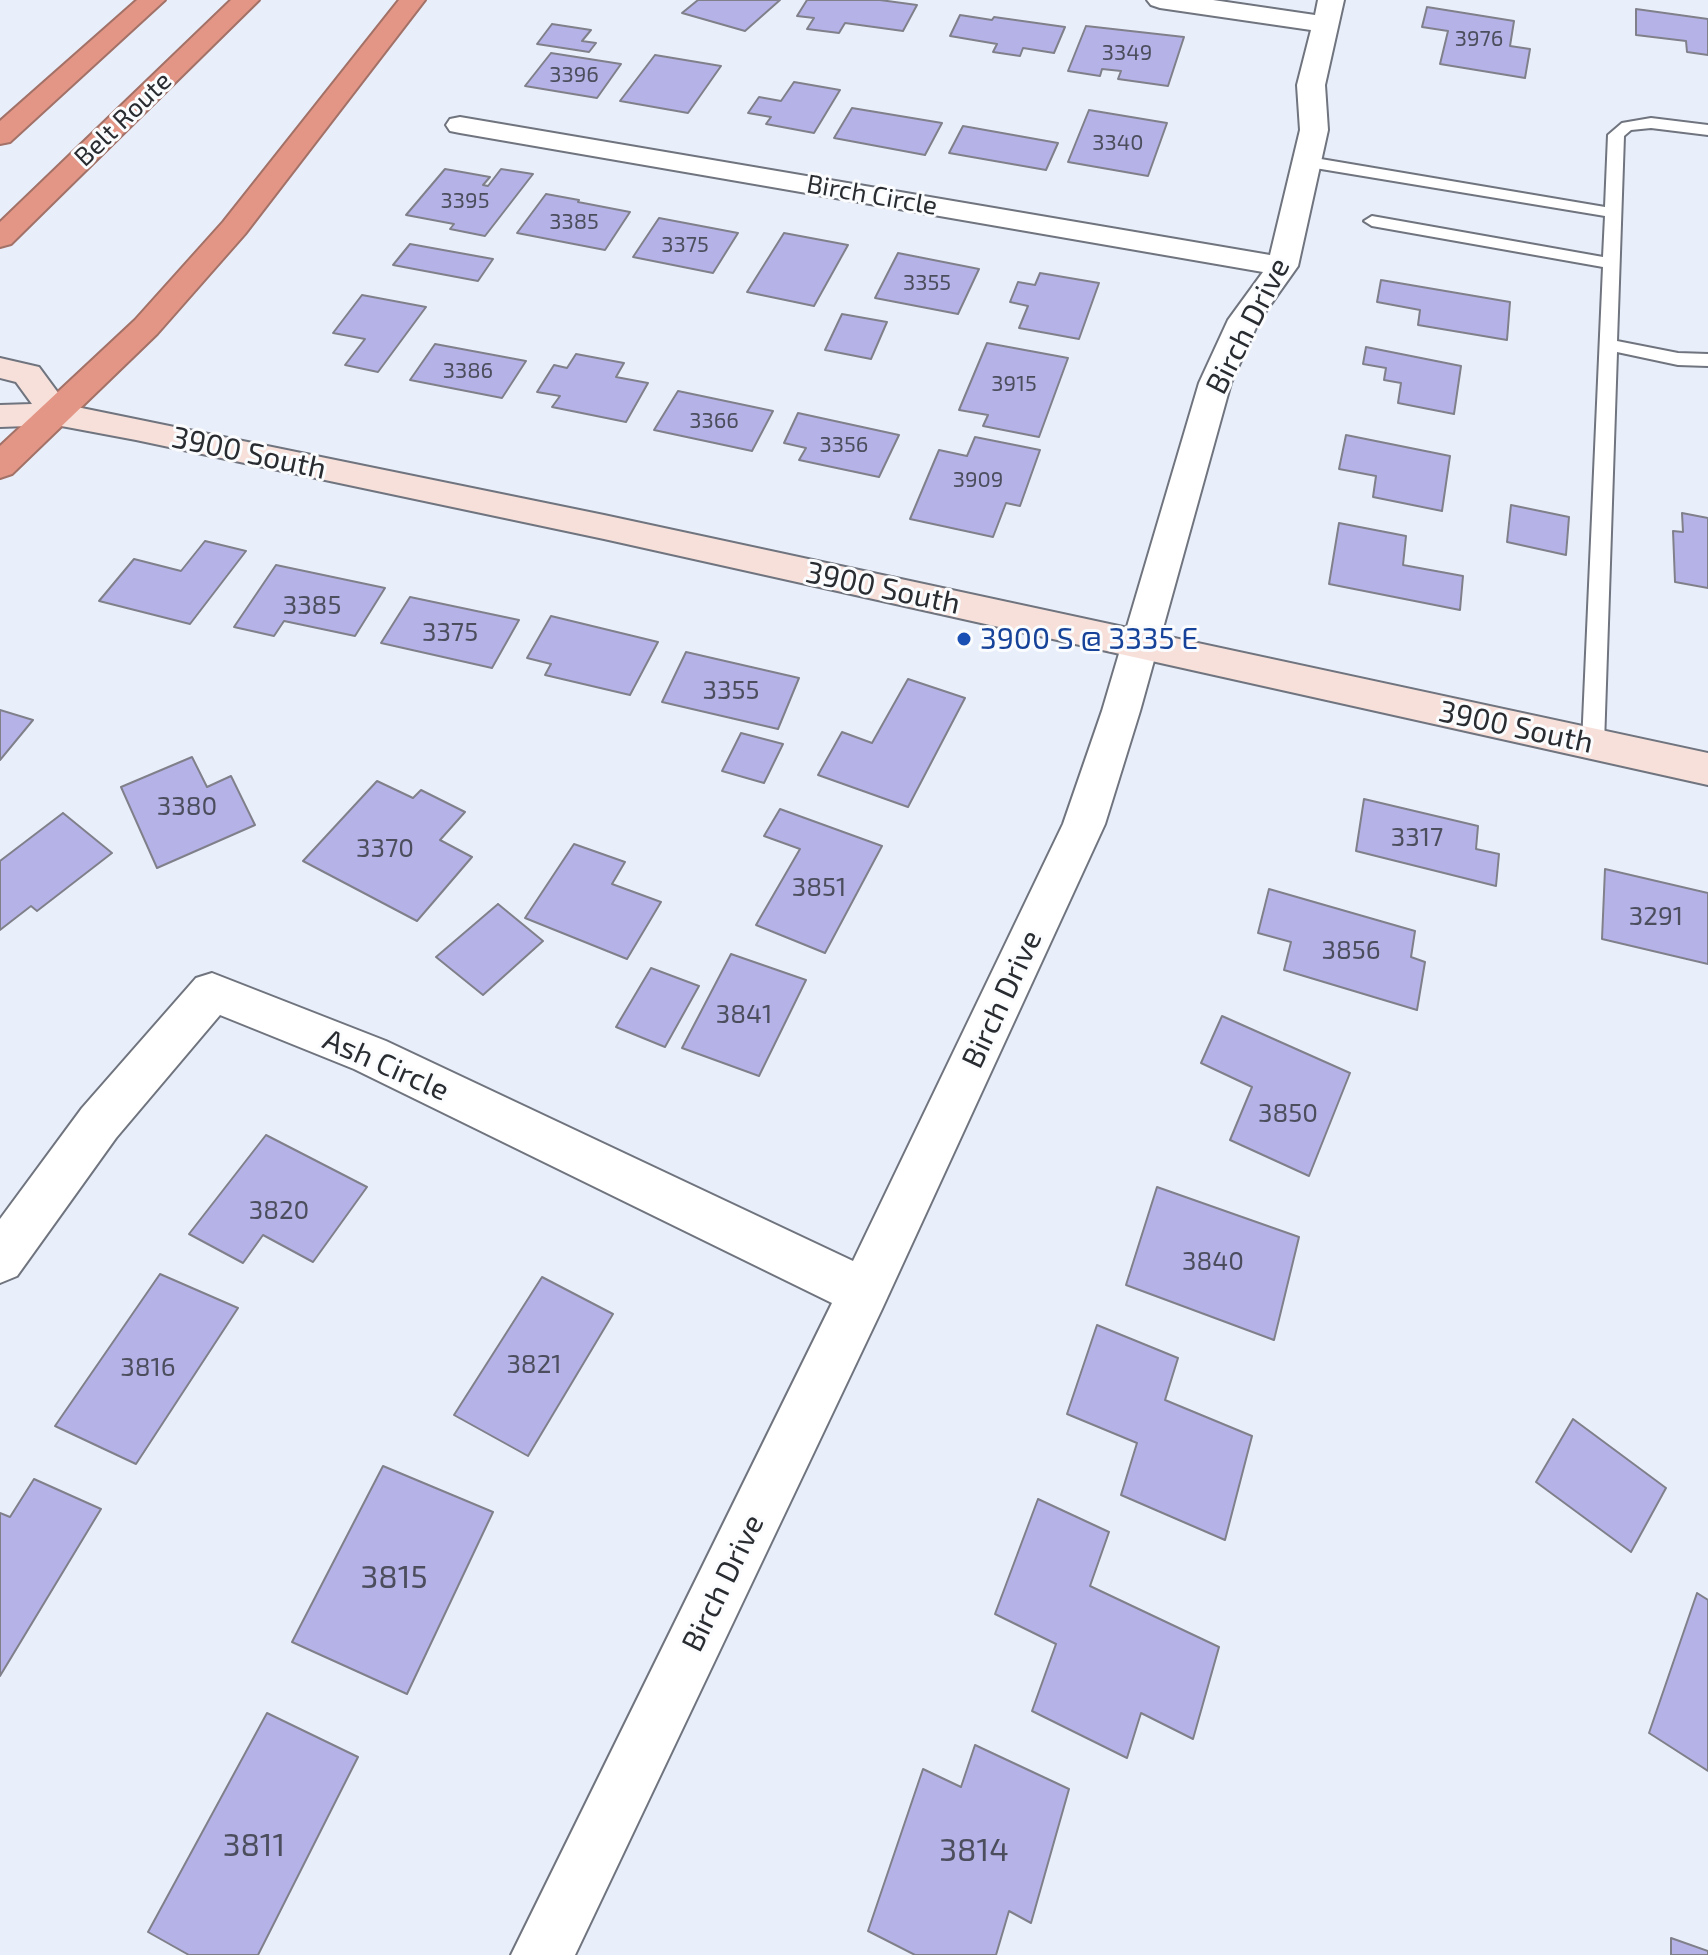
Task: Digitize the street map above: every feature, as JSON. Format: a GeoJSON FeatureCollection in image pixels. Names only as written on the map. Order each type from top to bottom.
{"type":"FeatureCollection","features":[{"type":"Feature","properties":{"kind":"highway"},"geometry":{"type":"LineString","coordinates":[[0,136],[152,0]]}},
{"type":"Feature","properties":{"kind":"highway","name":"Belt Route"},"geometry":{"type":"LineString","coordinates":[[0,238],[246,0]]}},
{"type":"Feature","properties":{"kind":"highway"},"geometry":{"type":"LineString","coordinates":[[0,466],[146,327],[234,228],[412,0]]}},
{"type":"Feature","properties":{"kind":"main road"},"geometry":{"type":"LineString","coordinates":[[0,368],[27,374],[56,414]]}},
{"type":"Feature","properties":{"kind":"main road","name":"3900 South"},"geometry":{"type":"LineString","coordinates":[[0,416],[56,414],[479,500],[1708,769]]}},
{"type":"Feature","properties":{"kind":"street"},"geometry":{"type":"LineString","coordinates":[[1160,0],[1328,12]]}},
{"type":"Feature","properties":{"kind":"street","name":"Birch Drive"},"geometry":{"type":"LineString","coordinates":[[542,1955],[864,1292],[1084,824],[1121,711],[1215,383],[1244,320],[1283,266],[1309,162],[1314,130],[1311,85],[1328,12]]}},
{"type":"Feature","properties":{"kind":"street","name":"Birch Circle"},"geometry":{"type":"LineString","coordinates":[[460,125],[1283,266]]}},
{"type":"Feature","properties":{"kind":"street","name":"Ash Circle"},"geometry":{"type":"LineString","coordinates":[[0,1259],[99,1123],[212,992],[370,1055],[864,1292]]}},
{"type":"Feature","properties":{"kind":"lane"},"geometry":{"type":"LineString","coordinates":[[1593,744],[1616,135],[1627,126],[1651,123],[1708,130]]}},
{"type":"Feature","properties":{"kind":"lane"},"geometry":{"type":"LineString","coordinates":[[1309,162],[1613,213]]}},
{"type":"Feature","properties":{"kind":"lane"},"geometry":{"type":"LineString","coordinates":[[1372,221],[1611,263]]}},
{"type":"Feature","properties":{"kind":"lane"},"geometry":{"type":"LineString","coordinates":[[1608,345],[1678,359],[1708,360]]}},
{"type":"Feature","properties":{"kind":"building"},"geometry":{"type":"Polygon","coordinates":[[[698,0],[780,0],[745,31],[682,13],[698,0]]]}},
{"type":"Feature","properties":{"kind":"building"},"geometry":{"type":"Polygon","coordinates":[[[807,0],[880,0],[917,5],[903,31],[845,23],[839,33],[807,29],[814,18],[797,16],[807,0]]]}},
{"type":"Feature","properties":{"kind":"building"},"geometry":{"type":"Polygon","coordinates":[[[1427,7],[1514,21],[1510,46],[1530,49],[1525,78],[1440,64],[1448,31],[1422,27],[1427,7]]]}},
{"type":"Feature","properties":{"kind":"building"},"geometry":{"type":"Polygon","coordinates":[[[1636,9],[1708,19],[1708,55],[1687,52],[1686,41],[1636,35],[1636,9]]]}},
{"type":"Feature","properties":{"kind":"building"},"geometry":{"type":"Polygon","coordinates":[[[960,15],[1065,27],[1054,53],[1023,48],[1020,56],[993,52],[997,44],[950,36],[960,15]]]}},
{"type":"Feature","properties":{"kind":"building"},"geometry":{"type":"Polygon","coordinates":[[[552,24],[591,30],[582,41],[596,43],[589,52],[537,44],[552,24]]]}},
{"type":"Feature","properties":{"kind":"building"},"geometry":{"type":"Polygon","coordinates":[[[1086,26],[1184,37],[1168,86],[1118,79],[1121,71],[1102,69],[1100,76],[1068,71],[1086,26]]]}},
{"type":"Feature","properties":{"kind":"building"},"geometry":{"type":"Polygon","coordinates":[[[551,53],[621,64],[597,98],[525,86],[551,53]]]}},
{"type":"Feature","properties":{"kind":"building"},"geometry":{"type":"Polygon","coordinates":[[[655,55],[721,66],[688,113],[620,101],[655,55]]]}},
{"type":"Feature","properties":{"kind":"building"},"geometry":{"type":"Polygon","coordinates":[[[794,82],[840,90],[814,133],[766,124],[771,117],[748,113],[759,97],[781,101],[794,82]]]}},
{"type":"Feature","properties":{"kind":"building"},"geometry":{"type":"Polygon","coordinates":[[[852,108],[942,123],[925,155],[834,138],[852,108]]]}},
{"type":"Feature","properties":{"kind":"building"},"geometry":{"type":"Polygon","coordinates":[[[1089,110],[1167,123],[1148,176],[1068,162],[1089,110]]]}},
{"type":"Feature","properties":{"kind":"building"},"geometry":{"type":"Polygon","coordinates":[[[963,126],[1058,143],[1046,170],[949,153],[963,126]]]}},
{"type":"Feature","properties":{"kind":"building"},"geometry":{"type":"Polygon","coordinates":[[[445,169],[490,177],[483,185],[488,186],[501,169],[533,174],[485,236],[450,229],[454,224],[406,215],[445,169]]]}},
{"type":"Feature","properties":{"kind":"building"},"geometry":{"type":"Polygon","coordinates":[[[546,194],[630,212],[605,250],[517,233],[546,194]]]}},
{"type":"Feature","properties":{"kind":"building"},"geometry":{"type":"Polygon","coordinates":[[[659,218],[738,233],[713,273],[633,257],[659,218]]]}},
{"type":"Feature","properties":{"kind":"building"},"geometry":{"type":"Polygon","coordinates":[[[784,233],[848,245],[814,306],[747,292],[784,233]]]}},
{"type":"Feature","properties":{"kind":"building"},"geometry":{"type":"Polygon","coordinates":[[[410,244],[493,259],[478,281],[393,265],[410,244]]]}},
{"type":"Feature","properties":{"kind":"building"},"geometry":{"type":"Polygon","coordinates":[[[898,253],[979,269],[958,314],[875,298],[898,253]]]}},
{"type":"Feature","properties":{"kind":"building"},"geometry":{"type":"Polygon","coordinates":[[[1040,273],[1099,283],[1079,339],[1019,328],[1028,306],[1010,302],[1018,282],[1035,285],[1040,273]]]}},
{"type":"Feature","properties":{"kind":"building"},"geometry":{"type":"Polygon","coordinates":[[[1381,280],[1510,302],[1507,340],[1418,325],[1420,310],[1377,302],[1381,280]]]}},
{"type":"Feature","properties":{"kind":"building"},"geometry":{"type":"Polygon","coordinates":[[[362,295],[426,307],[378,372],[345,365],[365,339],[333,333],[362,295]]]}},
{"type":"Feature","properties":{"kind":"building"},"geometry":{"type":"Polygon","coordinates":[[[842,314],[887,322],[871,359],[825,350],[842,314]]]}},
{"type":"Feature","properties":{"kind":"building"},"geometry":{"type":"Polygon","coordinates":[[[987,343],[1068,358],[1039,437],[983,426],[988,415],[959,410],[987,343]]]}},
{"type":"Feature","properties":{"kind":"building"},"geometry":{"type":"Polygon","coordinates":[[[435,344],[526,361],[502,398],[410,380],[435,344]]]}},
{"type":"Feature","properties":{"kind":"building"},"geometry":{"type":"Polygon","coordinates":[[[1366,347],[1461,366],[1454,414],[1398,403],[1401,383],[1384,380],[1386,368],[1363,364],[1366,347]]]}},
{"type":"Feature","properties":{"kind":"building"},"geometry":{"type":"Polygon","coordinates":[[[576,354],[624,363],[616,377],[648,383],[626,422],[552,407],[560,396],[537,392],[554,365],[567,368],[576,354]]]}},
{"type":"Feature","properties":{"kind":"building"},"geometry":{"type":"Polygon","coordinates":[[[678,391],[773,411],[752,451],[654,430],[678,391]]]}},
{"type":"Feature","properties":{"kind":"building"},"geometry":{"type":"Polygon","coordinates":[[[798,413],[899,435],[879,477],[799,460],[806,448],[784,443],[798,413]]]}},
{"type":"Feature","properties":{"kind":"building"},"geometry":{"type":"Polygon","coordinates":[[[1346,435],[1450,456],[1442,511],[1373,497],[1376,476],[1339,469],[1346,435]]]}},
{"type":"Feature","properties":{"kind":"building"},"geometry":{"type":"Polygon","coordinates":[[[975,437],[1040,450],[1020,506],[1006,503],[993,537],[910,519],[939,450],[967,456],[975,437]]]}},
{"type":"Feature","properties":{"kind":"building"},"geometry":{"type":"Polygon","coordinates":[[[1511,505],[1569,517],[1566,555],[1507,542],[1511,505]]]}},
{"type":"Feature","properties":{"kind":"building"},"geometry":{"type":"Polygon","coordinates":[[[1682,513],[1708,518],[1708,588],[1675,582],[1673,531],[1683,532],[1682,513]]]}},
{"type":"Feature","properties":{"kind":"building"},"geometry":{"type":"Polygon","coordinates":[[[1339,523],[1406,536],[1403,565],[1463,576],[1460,610],[1329,584],[1339,523]]]}},
{"type":"Feature","properties":{"kind":"building"},"geometry":{"type":"Polygon","coordinates":[[[205,541],[246,551],[190,624],[99,601],[134,559],[181,571],[205,541]]]}},
{"type":"Feature","properties":{"kind":"building"},"geometry":{"type":"Polygon","coordinates":[[[276,565],[385,588],[355,636],[284,621],[274,636],[234,627],[276,565]]]}},
{"type":"Feature","properties":{"kind":"building"},"geometry":{"type":"Polygon","coordinates":[[[410,597],[519,620],[492,668],[381,643],[410,597]]]}},
{"type":"Feature","properties":{"kind":"building"},"geometry":{"type":"Polygon","coordinates":[[[551,616],[658,642],[630,695],[545,675],[551,664],[527,658],[551,616]]]}},
{"type":"Feature","properties":{"kind":"building"},"geometry":{"type":"Polygon","coordinates":[[[686,652],[799,678],[778,729],[662,702],[686,652]]]}},
{"type":"Feature","properties":{"kind":"building"},"geometry":{"type":"Polygon","coordinates":[[[908,679],[965,698],[908,807],[818,775],[842,732],[872,743],[908,679]]]}},
{"type":"Feature","properties":{"kind":"building"},"geometry":{"type":"Polygon","coordinates":[[[0,710],[33,720],[0,760],[0,710]]]}},
{"type":"Feature","properties":{"kind":"building"},"geometry":{"type":"Polygon","coordinates":[[[741,733],[783,744],[764,783],[722,771],[741,733]]]}},
{"type":"Feature","properties":{"kind":"building"},"geometry":{"type":"Polygon","coordinates":[[[192,757],[207,787],[231,776],[255,825],[157,868],[121,787],[192,757]]]}},
{"type":"Feature","properties":{"kind":"building"},"geometry":{"type":"Polygon","coordinates":[[[377,781],[413,798],[421,790],[465,812],[440,840],[472,857],[417,921],[303,861],[377,781]]]}},
{"type":"Feature","properties":{"kind":"building"},"geometry":{"type":"Polygon","coordinates":[[[1364,799],[1478,826],[1476,849],[1499,854],[1496,886],[1356,851],[1364,799]]]}},
{"type":"Feature","properties":{"kind":"building"},"geometry":{"type":"Polygon","coordinates":[[[780,809],[882,846],[825,953],[756,925],[800,849],[764,836],[780,809]]]}},
{"type":"Feature","properties":{"kind":"building"},"geometry":{"type":"Polygon","coordinates":[[[63,813],[112,853],[37,911],[31,906],[0,930],[0,861],[63,813]]]}},
{"type":"Feature","properties":{"kind":"building"},"geometry":{"type":"Polygon","coordinates":[[[574,844],[625,862],[612,884],[661,902],[627,959],[525,918],[574,844]]]}},
{"type":"Feature","properties":{"kind":"building"},"geometry":{"type":"Polygon","coordinates":[[[1605,869],[1708,893],[1708,964],[1602,939],[1605,869]]]}},
{"type":"Feature","properties":{"kind":"building"},"geometry":{"type":"Polygon","coordinates":[[[1269,889],[1415,931],[1411,957],[1425,962],[1417,1010],[1284,970],[1291,942],[1258,933],[1269,889]]]}},
{"type":"Feature","properties":{"kind":"building"},"geometry":{"type":"Polygon","coordinates":[[[498,904],[543,941],[483,995],[436,957],[498,904]]]}},
{"type":"Feature","properties":{"kind":"building"},"geometry":{"type":"Polygon","coordinates":[[[731,954],[806,980],[759,1076],[682,1048],[731,954]]]}},
{"type":"Feature","properties":{"kind":"building"},"geometry":{"type":"Polygon","coordinates":[[[651,968],[699,986],[665,1047],[616,1027],[651,968]]]}},
{"type":"Feature","properties":{"kind":"building"},"geometry":{"type":"Polygon","coordinates":[[[1222,1016],[1350,1073],[1309,1176],[1230,1140],[1252,1087],[1201,1063],[1222,1016]]]}},
{"type":"Feature","properties":{"kind":"building"},"geometry":{"type":"Polygon","coordinates":[[[266,1135],[367,1187],[313,1262],[263,1235],[243,1263],[189,1234],[266,1135]]]}},
{"type":"Feature","properties":{"kind":"building"},"geometry":{"type":"Polygon","coordinates":[[[1157,1187],[1299,1237],[1274,1340],[1126,1285],[1157,1187]]]}},
{"type":"Feature","properties":{"kind":"building"},"geometry":{"type":"Polygon","coordinates":[[[160,1274],[238,1308],[136,1464],[55,1426],[160,1274]]]}},
{"type":"Feature","properties":{"kind":"building"},"geometry":{"type":"Polygon","coordinates":[[[542,1277],[613,1314],[528,1456],[454,1415],[542,1277]]]}},
{"type":"Feature","properties":{"kind":"building"},"geometry":{"type":"Polygon","coordinates":[[[1097,1325],[1178,1358],[1165,1400],[1252,1436],[1225,1540],[1121,1495],[1137,1443],[1067,1414],[1097,1325]]]}},
{"type":"Feature","properties":{"kind":"building"},"geometry":{"type":"Polygon","coordinates":[[[1573,1419],[1666,1488],[1631,1552],[1536,1482],[1573,1419]]]}},
{"type":"Feature","properties":{"kind":"building"},"geometry":{"type":"Polygon","coordinates":[[[383,1466],[493,1512],[407,1694],[292,1642],[383,1466]]]}},
{"type":"Feature","properties":{"kind":"building"},"geometry":{"type":"Polygon","coordinates":[[[34,1479],[101,1509],[0,1676],[0,1513],[10,1517],[34,1479]]]}},
{"type":"Feature","properties":{"kind":"building"},"geometry":{"type":"Polygon","coordinates":[[[1038,1499],[1109,1532],[1090,1586],[1219,1647],[1193,1739],[1141,1713],[1127,1758],[1032,1711],[1056,1644],[995,1614],[1038,1499]]]}},
{"type":"Feature","properties":{"kind":"building"},"geometry":{"type":"Polygon","coordinates":[[[1697,1593],[1708,1600],[1708,1771],[1649,1733],[1697,1593]]]}},
{"type":"Feature","properties":{"kind":"building"},"geometry":{"type":"Polygon","coordinates":[[[267,1713],[358,1757],[258,1955],[189,1955],[148,1932],[267,1713]]]}},
{"type":"Feature","properties":{"kind":"building"},"geometry":{"type":"Polygon","coordinates":[[[975,1745],[1069,1789],[1031,1923],[1009,1911],[996,1955],[915,1955],[868,1931],[923,1769],[961,1787],[975,1745]]]}},
{"type":"Feature","properties":{"kind":"building"},"geometry":{"type":"Polygon","coordinates":[[[1671,1938],[1708,1951],[1708,1955],[1671,1955],[1671,1938]]]}},
{"type":"Feature","properties":{"kind":"place","name":"3900 S @ 3335 E"},"geometry":{"type":"Point","coordinates":[964,639]}}]}
